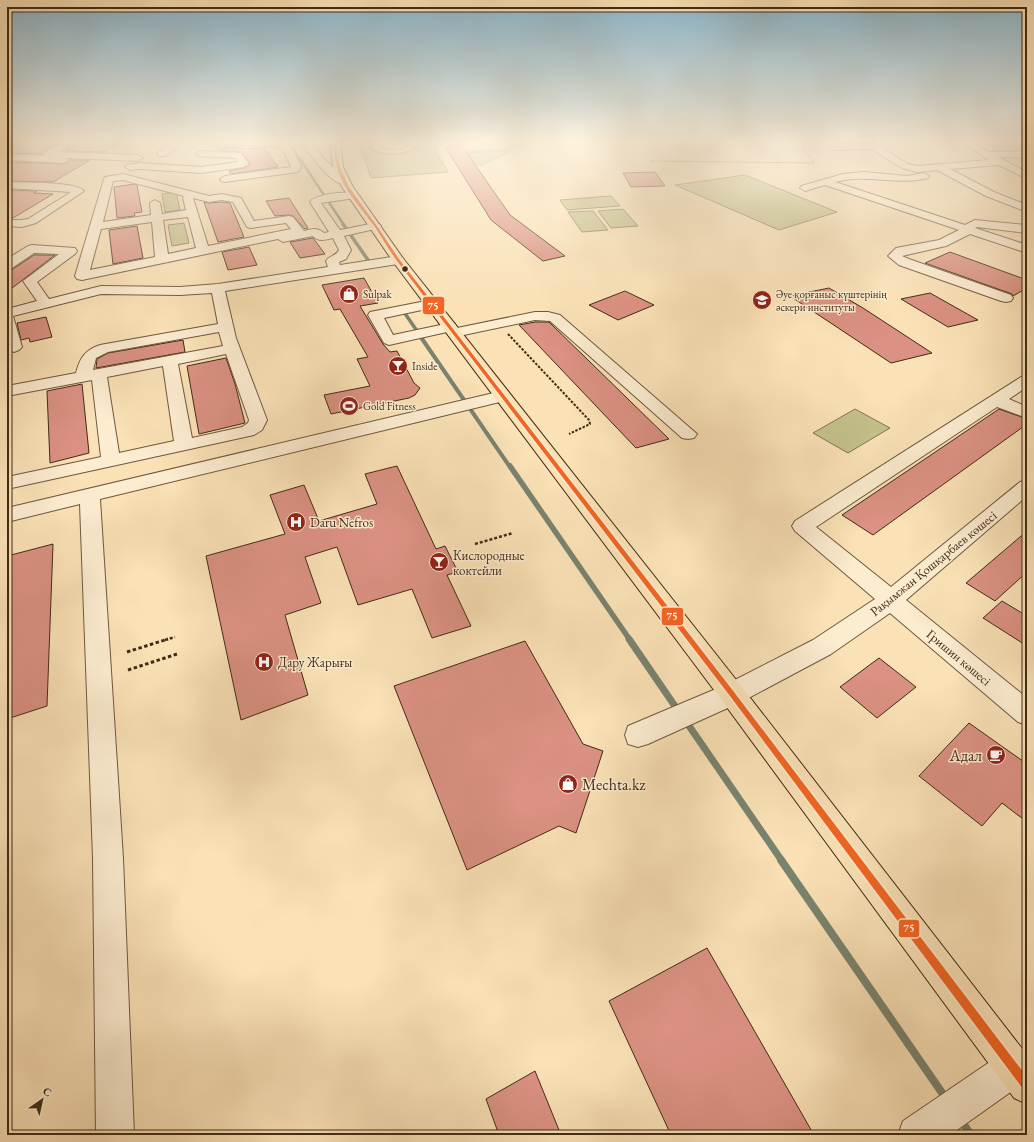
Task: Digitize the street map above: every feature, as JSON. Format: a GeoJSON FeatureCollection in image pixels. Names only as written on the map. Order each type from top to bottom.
{"type":"FeatureCollection","features":[{"type":"Feature","properties":{"kind":"main road"},"geometry":{"type":"LineString","coordinates":[[350,193],[431,304],[732,694],[1020,1076]]}},
{"type":"Feature","properties":{"kind":"street"},"geometry":{"type":"LineString","coordinates":[[7,223],[28,222],[75,193]]}},
{"type":"Feature","properties":{"kind":"street"},"geometry":{"type":"LineString","coordinates":[[105,193],[82,276],[153,271],[166,263],[202,251],[298,231],[289,219],[251,224],[237,200],[222,197],[209,199],[188,193]]}},
{"type":"Feature","properties":{"kind":"street"},"geometry":{"type":"LineString","coordinates":[[154,193],[157,218],[166,263]]}},
{"type":"Feature","properties":{"kind":"street"},"geometry":{"type":"LineString","coordinates":[[860,193],[1027,249]]}},
{"type":"Feature","properties":{"kind":"street"},"geometry":{"type":"LineString","coordinates":[[990,194],[995,193]]}},
{"type":"Feature","properties":{"kind":"street"},"geometry":{"type":"LineString","coordinates":[[990,194],[1027,209]]}},
{"type":"Feature","properties":{"kind":"street"},"geometry":{"type":"LineString","coordinates":[[194,195],[188,198],[202,251]]}},
{"type":"Feature","properties":{"kind":"street"},"geometry":{"type":"LineString","coordinates":[[335,270],[332,261],[342,256],[345,250],[345,232],[315,202],[351,196]]}},
{"type":"Feature","properties":{"kind":"street"},"geometry":{"type":"LineString","coordinates":[[96,226],[192,213]]}},
{"type":"Feature","properties":{"kind":"street"},"geometry":{"type":"LineString","coordinates":[[1006,298],[904,262],[894,256],[900,251],[942,243],[969,230],[970,226],[975,223],[1027,229]]}},
{"type":"Feature","properties":{"kind":"street"},"geometry":{"type":"LineString","coordinates":[[166,263],[284,242],[282,239],[309,233],[316,232],[320,237],[375,226]]}},
{"type":"Feature","properties":{"kind":"street"},"geometry":{"type":"LineString","coordinates":[[7,265],[32,249],[71,251],[30,281],[45,303]]}},
{"type":"Feature","properties":{"kind":"street"},"geometry":{"type":"LineString","coordinates":[[7,313],[111,289],[180,291],[218,288],[398,260]]}},
{"type":"Feature","properties":{"kind":"street"},"geometry":{"type":"LineString","coordinates":[[153,271],[163,290]]}},
{"type":"Feature","properties":{"kind":"street"},"geometry":{"type":"LineString","coordinates":[[7,483],[248,431],[256,426],[258,420],[225,327],[218,288]]}},
{"type":"Feature","properties":{"kind":"street"},"geometry":{"type":"LineString","coordinates":[[431,304],[375,315],[389,340],[418,334],[498,324],[535,316],[548,316],[555,318],[688,434]]}},
{"type":"Feature","properties":{"kind":"street"},"geometry":{"type":"LineString","coordinates":[[7,317],[14,347]]}},
{"type":"Feature","properties":{"kind":"street"},"geometry":{"type":"LineString","coordinates":[[111,461],[91,376],[88,356],[105,348],[225,327]]}},
{"type":"Feature","properties":{"kind":"street"},"geometry":{"type":"LineString","coordinates":[[7,390],[91,376],[232,349]]}},
{"type":"Feature","properties":{"kind":"street"},"geometry":{"type":"LineString","coordinates":[[170,361],[184,445]]}},
{"type":"Feature","properties":{"kind":"street"},"geometry":{"type":"LineString","coordinates":[[996,400],[1027,380]]}},
{"type":"Feature","properties":{"kind":"street"},"geometry":{"type":"LineString","coordinates":[[7,514],[502,396]]}},
{"type":"Feature","properties":{"kind":"street"},"geometry":{"type":"LineString","coordinates":[[996,400],[1027,413]]}},
{"type":"Feature","properties":{"kind":"street","name":"Гришин көшесі"},"geometry":{"type":"LineString","coordinates":[[996,400],[802,526],[1027,714]]}},
{"type":"Feature","properties":{"kind":"street","name":"Рақымжан Қошқарбаев көшесі"},"geometry":{"type":"LineString","coordinates":[[638,735],[732,694],[822,647],[891,600],[1027,486]]}},
{"type":"Feature","properties":{"kind":"street"},"geometry":{"type":"LineString","coordinates":[[90,495],[108,858],[115,1135]]}},
{"type":"Feature","properties":{"kind":"street"},"geometry":{"type":"LineString","coordinates":[[924,1130],[977,1093],[1020,1076]]}},
{"type":"Feature","properties":{"kind":"path"},"geometry":{"type":"LineString","coordinates":[[498,324],[589,420],[590,424],[569,434]]}},
{"type":"Feature","properties":{"kind":"path"},"geometry":{"type":"LineString","coordinates":[[474,544],[513,533]]}},
{"type":"Feature","properties":{"kind":"path"},"geometry":{"type":"LineString","coordinates":[[127,652],[175,637]]}},
{"type":"Feature","properties":{"kind":"path"},"geometry":{"type":"LineString","coordinates":[[128,670],[177,654]]}},
{"type":"Feature","properties":{"kind":"shaded area"},"geometry":{"type":"Polygon","coordinates":[[[176,193],[180,210],[165,212],[162,194],[176,193]]]}},
{"type":"Feature","properties":{"kind":"shaded area"},"geometry":{"type":"Polygon","coordinates":[[[694,193],[790,193],[837,212],[779,230],[694,193]]]}},
{"type":"Feature","properties":{"kind":"shaded area"},"geometry":{"type":"Polygon","coordinates":[[[611,196],[620,206],[567,210],[560,200],[611,196]]]}},
{"type":"Feature","properties":{"kind":"shaded area"},"geometry":{"type":"Polygon","coordinates":[[[623,209],[638,226],[611,228],[598,211],[623,209]]]}},
{"type":"Feature","properties":{"kind":"shaded area"},"geometry":{"type":"Polygon","coordinates":[[[593,211],[608,230],[582,232],[568,212],[593,211]]]}},
{"type":"Feature","properties":{"kind":"shaded area"},"geometry":{"type":"Polygon","coordinates":[[[184,223],[189,243],[172,246],[168,225],[184,223]]]}},
{"type":"Feature","properties":{"kind":"shaded area"},"geometry":{"type":"Polygon","coordinates":[[[855,409],[890,428],[848,453],[813,433],[855,409]]]}},
{"type":"Feature","properties":{"kind":"building"},"geometry":{"type":"Polygon","coordinates":[[[7,193],[53,194],[13,218],[7,218],[7,193]]]}},
{"type":"Feature","properties":{"kind":"building"},"geometry":{"type":"Polygon","coordinates":[[[115,193],[139,193],[142,212],[134,213],[135,216],[117,218],[115,193]]]}},
{"type":"Feature","properties":{"kind":"building"},"geometry":{"type":"Polygon","coordinates":[[[474,193],[495,193],[510,215],[565,256],[543,261],[491,220],[474,193]]]}},
{"type":"Feature","properties":{"kind":"building"},"geometry":{"type":"Polygon","coordinates":[[[289,198],[308,228],[305,229],[293,216],[275,216],[266,201],[289,198]]]}},
{"type":"Feature","properties":{"kind":"building"},"geometry":{"type":"Polygon","coordinates":[[[204,202],[230,203],[244,237],[218,242],[204,202]]]}},
{"type":"Feature","properties":{"kind":"building"},"geometry":{"type":"Polygon","coordinates":[[[137,226],[143,258],[113,264],[109,230],[137,226]]]}},
{"type":"Feature","properties":{"kind":"building"},"geometry":{"type":"Polygon","coordinates":[[[313,238],[325,254],[300,258],[290,242],[313,238]]]}},
{"type":"Feature","properties":{"kind":"building"},"geometry":{"type":"Polygon","coordinates":[[[249,247],[257,265],[228,270],[222,252],[249,247]]]}},
{"type":"Feature","properties":{"kind":"building"},"geometry":{"type":"Polygon","coordinates":[[[950,252],[1027,280],[1027,288],[1013,296],[1012,294],[925,263],[950,252]]]}},
{"type":"Feature","properties":{"kind":"building"},"geometry":{"type":"Polygon","coordinates":[[[34,255],[55,255],[7,292],[7,271],[13,269],[34,255]]]}},
{"type":"Feature","properties":{"kind":"building"},"geometry":{"type":"Polygon","coordinates":[[[364,278],[378,303],[360,306],[383,344],[390,352],[397,351],[414,383],[420,388],[415,395],[409,398],[331,414],[324,395],[370,386],[357,359],[368,357],[340,309],[334,310],[322,285],[364,278]]]}},
{"type":"Feature","properties":{"kind":"building"},"geometry":{"type":"Polygon","coordinates":[[[829,288],[863,308],[932,353],[891,363],[790,296],[829,288]]]}},
{"type":"Feature","properties":{"kind":"building"},"geometry":{"type":"Polygon","coordinates":[[[625,291],[654,305],[618,320],[589,305],[625,291]]]}},
{"type":"Feature","properties":{"kind":"building"},"geometry":{"type":"Polygon","coordinates":[[[930,293],[978,320],[948,327],[901,299],[930,293]]]}},
{"type":"Feature","properties":{"kind":"building"},"geometry":{"type":"Polygon","coordinates":[[[46,317],[52,337],[30,342],[29,338],[21,340],[17,323],[46,317]]]}},
{"type":"Feature","properties":{"kind":"building"},"geometry":{"type":"Polygon","coordinates":[[[535,322],[549,322],[669,439],[636,448],[519,325],[535,322]]]}},
{"type":"Feature","properties":{"kind":"building"},"geometry":{"type":"Polygon","coordinates":[[[183,340],[185,352],[96,368],[97,359],[108,353],[183,340]]]}},
{"type":"Feature","properties":{"kind":"building"},"geometry":{"type":"Polygon","coordinates":[[[226,358],[235,384],[245,423],[199,434],[187,366],[226,358]]]}},
{"type":"Feature","properties":{"kind":"building"},"geometry":{"type":"Polygon","coordinates":[[[82,384],[89,453],[50,463],[47,391],[82,384]]]}},
{"type":"Feature","properties":{"kind":"building"},"geometry":{"type":"Polygon","coordinates":[[[999,409],[1027,419],[1027,424],[873,535],[842,515],[999,409]]]}},
{"type":"Feature","properties":{"kind":"building"},"geometry":{"type":"Polygon","coordinates":[[[397,466],[436,549],[445,546],[458,572],[447,575],[471,626],[432,638],[412,589],[358,605],[337,547],[305,557],[321,603],[285,615],[308,695],[241,720],[206,556],[285,534],[270,495],[304,485],[319,521],[377,504],[365,474],[397,466]]]}},
{"type":"Feature","properties":{"kind":"building"},"geometry":{"type":"Polygon","coordinates":[[[1027,531],[1027,572],[995,601],[966,583],[1027,531]]]}},
{"type":"Feature","properties":{"kind":"building"},"geometry":{"type":"Polygon","coordinates":[[[53,544],[47,706],[7,719],[7,592],[11,555],[53,544]]]}},
{"type":"Feature","properties":{"kind":"building"},"geometry":{"type":"Polygon","coordinates":[[[1002,601],[1027,616],[1027,646],[983,618],[1002,601]]]}},
{"type":"Feature","properties":{"kind":"building"},"geometry":{"type":"Polygon","coordinates":[[[525,641],[583,744],[603,751],[576,833],[559,826],[467,870],[394,686],[525,641]]]}},
{"type":"Feature","properties":{"kind":"building"},"geometry":{"type":"Polygon","coordinates":[[[879,658],[916,687],[877,718],[840,687],[879,658]]]}},
{"type":"Feature","properties":{"kind":"building"},"geometry":{"type":"Polygon","coordinates":[[[969,723],[1027,764],[1027,822],[1002,803],[982,826],[919,776],[969,723]]]}},
{"type":"Feature","properties":{"kind":"building"},"geometry":{"type":"Polygon","coordinates":[[[707,948],[814,1135],[671,1135],[609,1001],[707,948]]]}},
{"type":"Feature","properties":{"kind":"building"},"geometry":{"type":"Polygon","coordinates":[[[535,1071],[561,1135],[499,1135],[486,1099],[535,1071]]]}},
{"type":"Feature","properties":{"kind":"waterway"},"geometry":{"type":"LineString","coordinates":[[323,193],[344,225]]}},
{"type":"Feature","properties":{"kind":"waterway"},"geometry":{"type":"LineString","coordinates":[[343,224],[368,260]]}},
{"type":"Feature","properties":{"kind":"waterway"},"geometry":{"type":"LineString","coordinates":[[404,312],[417,331]]}},
{"type":"Feature","properties":{"kind":"waterway"},"geometry":{"type":"LineString","coordinates":[[416,330],[510,467]]}},
{"type":"Feature","properties":{"kind":"waterway"},"geometry":{"type":"LineString","coordinates":[[510,466],[630,640]]}},
{"type":"Feature","properties":{"kind":"waterway"},"geometry":{"type":"LineString","coordinates":[[629,639],[679,712]]}},
{"type":"Feature","properties":{"kind":"waterway"},"geometry":{"type":"LineString","coordinates":[[685,720],[782,861]]}},
{"type":"Feature","properties":{"kind":"waterway"},"geometry":{"type":"LineString","coordinates":[[781,860],[947,1100]]}},
{"type":"Feature","properties":{"kind":"waterway"},"geometry":{"type":"LineString","coordinates":[[960,1119],[971,1135]]}},
{"type":"Feature","properties":{"kind":"transit line","name":"75"},"geometry":{"type":"LineString","coordinates":[[351,193],[398,260],[732,694],[1027,1085]]}},
{"type":"Feature","properties":{"kind":"place","name":"Sulpak"},"geometry":{"type":"Point","coordinates":[349,294]}},
{"type":"Feature","properties":{"kind":"place","name":"Әуе қорғаныс күштерінің әскери институты"},"geometry":{"type":"Point","coordinates":[762,300]}},
{"type":"Feature","properties":{"kind":"place","name":"Inside"},"geometry":{"type":"Point","coordinates":[398,366]}},
{"type":"Feature","properties":{"kind":"place","name":"Gold Fitness"},"geometry":{"type":"Point","coordinates":[349,406]}},
{"type":"Feature","properties":{"kind":"place","name":"Daru Nefros"},"geometry":{"type":"Point","coordinates":[296,522]}},
{"type":"Feature","properties":{"kind":"place","name":"Кислородные коктейли"},"geometry":{"type":"Point","coordinates":[439,562]}},
{"type":"Feature","properties":{"kind":"place","name":"Дару Жарығы"},"geometry":{"type":"Point","coordinates":[264,662]}},
{"type":"Feature","properties":{"kind":"place","name":"Адал"},"geometry":{"type":"Point","coordinates":[996,755]}},
{"type":"Feature","properties":{"kind":"place","name":"Mechta.kz"},"geometry":{"type":"Point","coordinates":[568,784]}}]}
